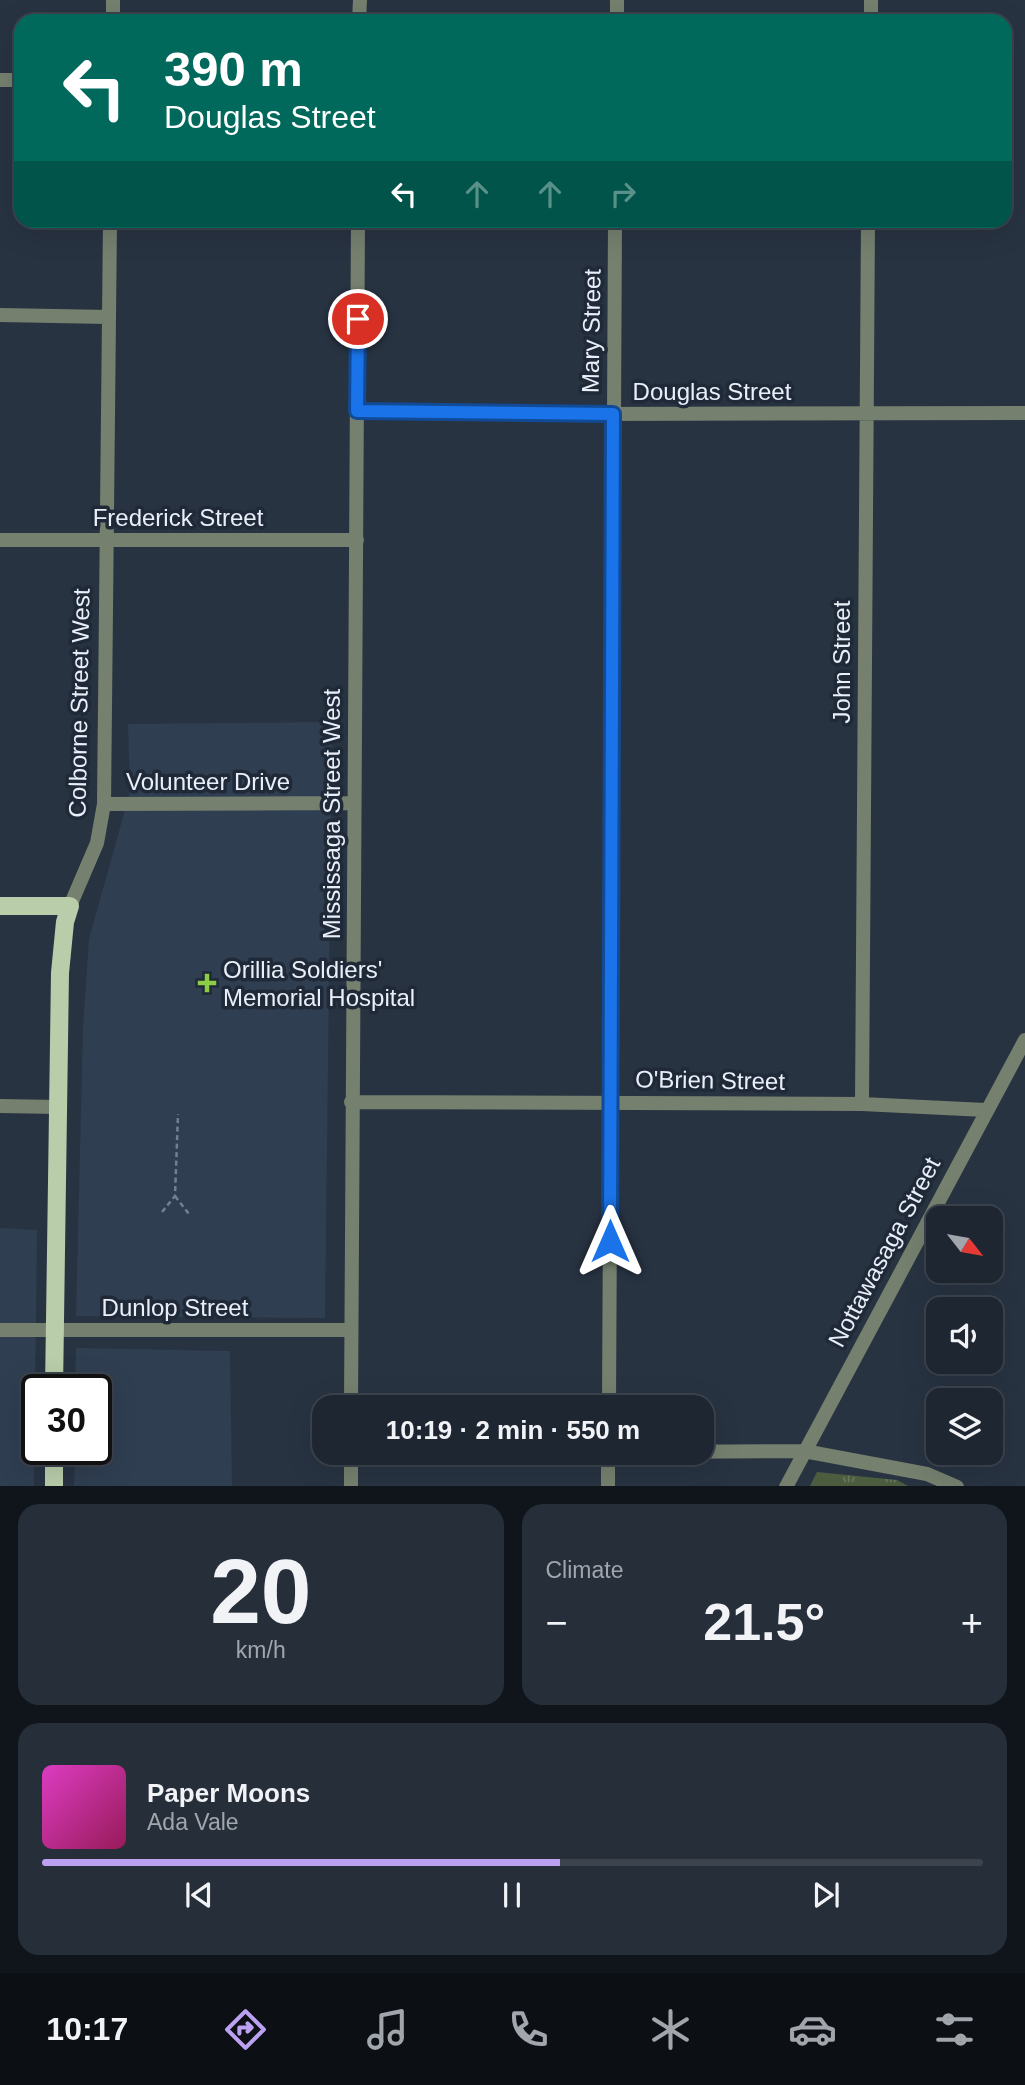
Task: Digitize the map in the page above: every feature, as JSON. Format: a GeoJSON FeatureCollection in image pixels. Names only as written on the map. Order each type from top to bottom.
{"type":"FeatureCollection","features":[{"type":"Feature","properties":{"kind":"main road"},"geometry":{"type":"LineString","coordinates":[[0,906],[70,906]]}},
{"type":"Feature","properties":{"kind":"main road","name":"Colborne Street West"},"geometry":{"type":"LineString","coordinates":[[54,1374],[61,960],[70,906]]}},
{"type":"Feature","properties":{"kind":"main road"},"geometry":{"type":"LineString","coordinates":[[54,1465],[54,1486]]}},
{"type":"Feature","properties":{"kind":"street","name":"Colborne Street West"},"geometry":{"type":"LineString","coordinates":[[70,906],[97,842],[104,804],[110,228]]}},
{"type":"Feature","properties":{"kind":"street","name":"Mississaga Street West"},"geometry":{"type":"LineString","coordinates":[[351,1395],[358,228]]}},
{"type":"Feature","properties":{"kind":"street","name":"Mary Street"},"geometry":{"type":"LineString","coordinates":[[608,1395],[615,228]]}},
{"type":"Feature","properties":{"kind":"street","name":"John Street"},"geometry":{"type":"LineString","coordinates":[[862,1104],[868,228]]}},
{"type":"Feature","properties":{"kind":"street"},"geometry":{"type":"LineString","coordinates":[[0,315],[109,317]]}},
{"type":"Feature","properties":{"kind":"street","name":"Douglas Street"},"geometry":{"type":"LineString","coordinates":[[357,411],[613,414],[1025,413]]}},
{"type":"Feature","properties":{"kind":"street","name":"Frederick Street"},"geometry":{"type":"LineString","coordinates":[[0,540],[356,540]]}},
{"type":"Feature","properties":{"kind":"street","name":"Volunteer Drive"},"geometry":{"type":"LineString","coordinates":[[104,804],[353,803]]}},
{"type":"Feature","properties":{"kind":"street","name":"Nottawasaga Street"},"geometry":{"type":"LineString","coordinates":[[786,1486],[985,1110],[1025,1040]]}},
{"type":"Feature","properties":{"kind":"street","name":"O'Brien Street"},"geometry":{"type":"LineString","coordinates":[[351,1102],[862,1104],[985,1110]]}},
{"type":"Feature","properties":{"kind":"street"},"geometry":{"type":"LineString","coordinates":[[0,1106],[58,1107]]}},
{"type":"Feature","properties":{"kind":"street","name":"Dunlop Street"},"geometry":{"type":"LineString","coordinates":[[0,1330],[350,1330]]}},
{"type":"Feature","properties":{"kind":"street"},"geometry":{"type":"LineString","coordinates":[[714,1452],[804,1451],[927,1474],[957,1486]]}},
{"type":"Feature","properties":{"kind":"street"},"geometry":{"type":"LineString","coordinates":[[351,1465],[351,1486]]}},
{"type":"Feature","properties":{"kind":"street"},"geometry":{"type":"LineString","coordinates":[[608,1465],[608,1486]]}},
{"type":"Feature","properties":{"kind":"path"},"geometry":{"type":"LineString","coordinates":[[162,1212],[175,1196],[178,1114]]}},
{"type":"Feature","properties":{"kind":"path"},"geometry":{"type":"LineString","coordinates":[[175,1196],[190,1214]]}},
{"type":"Feature","properties":{"kind":"shaded area","name":"Orillia Soldiers' Memorial Hospital"},"geometry":{"type":"Polygon","coordinates":[[[332,722],[325,1318],[76,1316],[83,1028],[89,939],[130,792],[128,724],[332,722]]]}},
{"type":"Feature","properties":{"kind":"shaded area"},"geometry":{"type":"Polygon","coordinates":[[[0,1228],[37,1230],[35,1374],[21,1374],[21,1465],[34,1465],[34,1486],[0,1486],[0,1228]]]}},
{"type":"Feature","properties":{"kind":"shaded area"},"geometry":{"type":"Polygon","coordinates":[[[76,1348],[230,1351],[232,1486],[74,1486],[75,1465],[112,1465],[112,1374],[75,1374],[76,1348]]]}},
{"type":"Feature","properties":{"kind":"green space"},"geometry":{"type":"Polygon","coordinates":[[[817,1472],[897,1480],[908,1486],[810,1486],[817,1472]]]}},
{"type":"Feature","properties":{"kind":"place","name":"Orillia Soldiers' Memorial Hospital"},"geometry":{"type":"Point","coordinates":[207,983]}},
{"type":"Feature","properties":{"kind":"route"},"geometry":{"type":"LineString","coordinates":[[358,319],[357,411],[613,414],[610,1241]]}}]}
